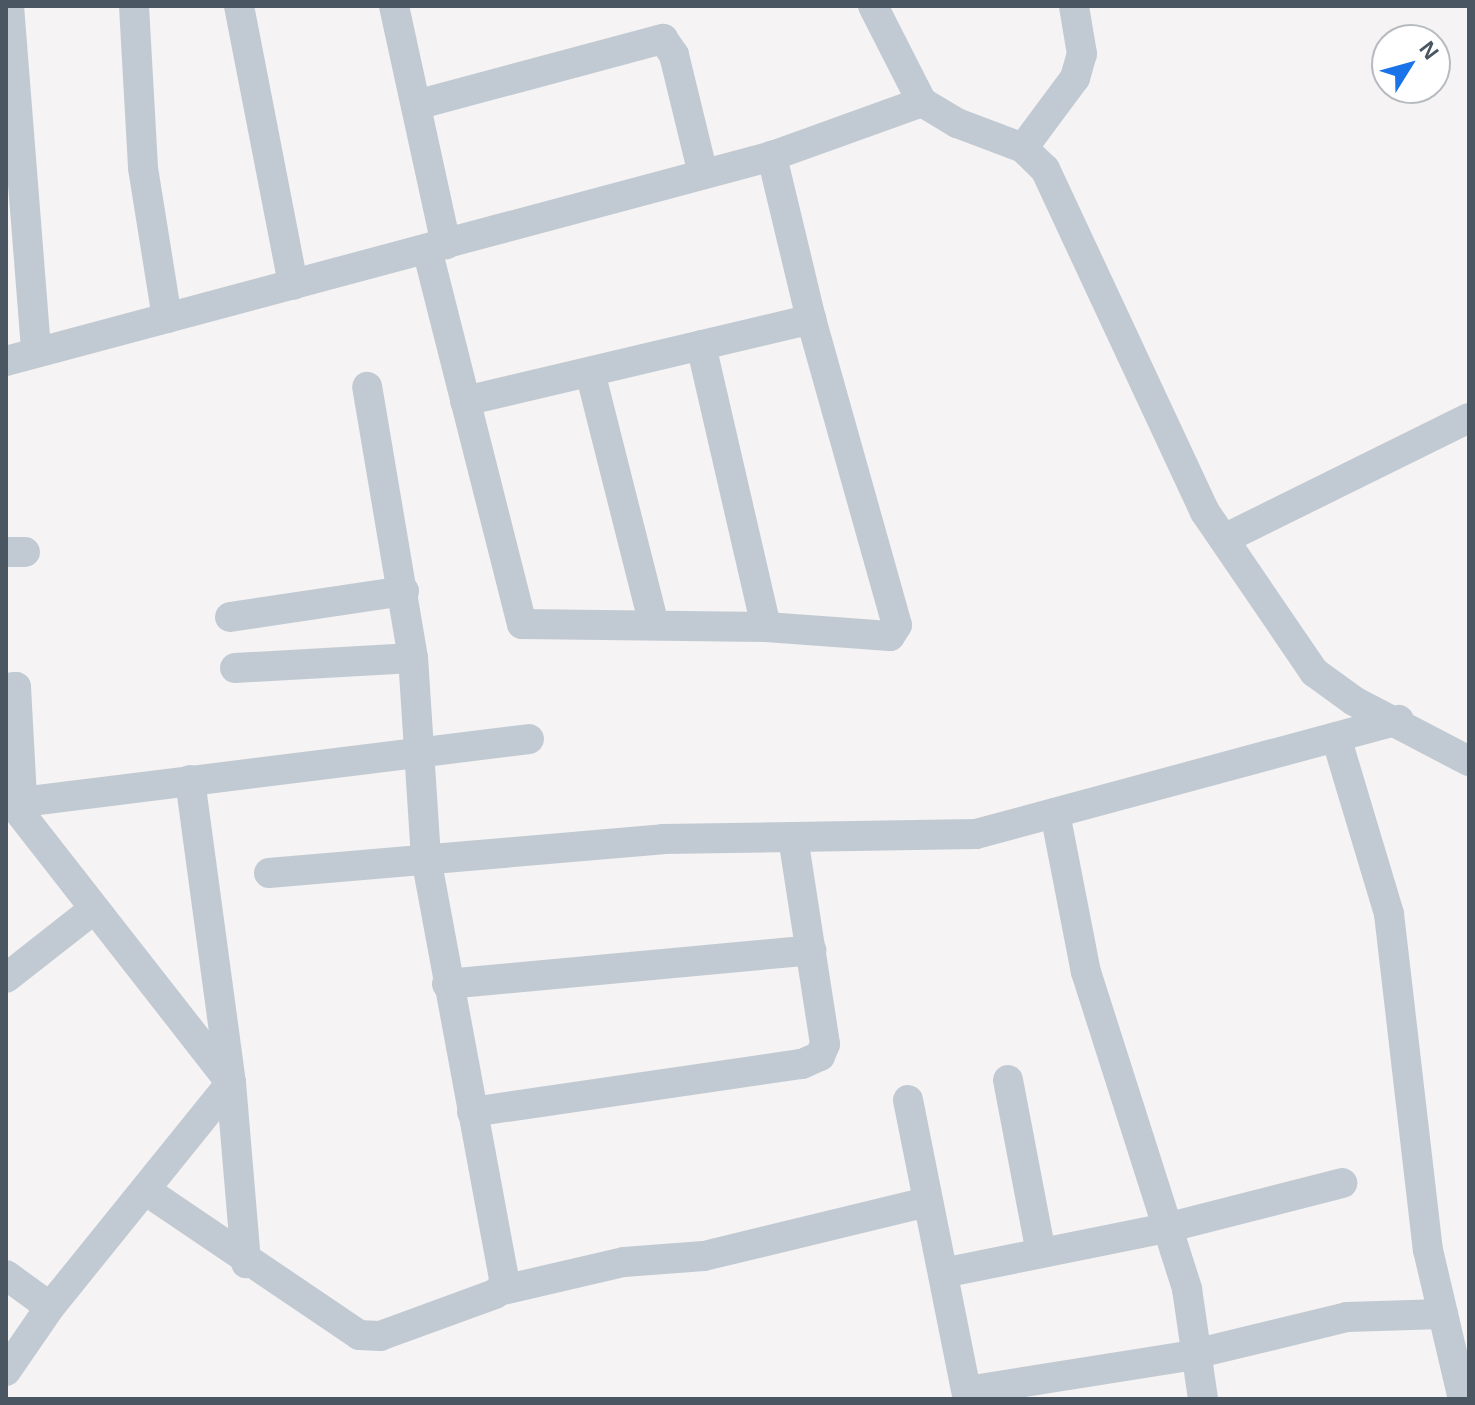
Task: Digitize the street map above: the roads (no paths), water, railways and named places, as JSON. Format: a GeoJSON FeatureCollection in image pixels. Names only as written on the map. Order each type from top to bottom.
{"type":"FeatureCollection","features":[{"type":"Feature","properties":{"kind":"street"},"geometry":{"type":"LineString","coordinates":[[9,6],[36,352]]}},
{"type":"Feature","properties":{"kind":"street"},"geometry":{"type":"LineString","coordinates":[[134,6],[142,157],[167,318]]}},
{"type":"Feature","properties":{"kind":"street"},"geometry":{"type":"LineString","coordinates":[[239,6],[293,285]]}},
{"type":"Feature","properties":{"kind":"street"},"geometry":{"type":"LineString","coordinates":[[394,6],[416,105],[436,246],[465,401],[522,624],[766,627],[885,636],[897,625],[811,319],[772,156]]}},
{"type":"Feature","properties":{"kind":"street"},"geometry":{"type":"LineString","coordinates":[[873,6],[922,102],[957,123],[1023,148],[1045,169],[1205,512],[1314,672],[1354,701],[1399,720],[1469,761]]}},
{"type":"Feature","properties":{"kind":"street"},"geometry":{"type":"LineString","coordinates":[[1023,148],[1075,78],[1082,54],[1074,6]]}},
{"type":"Feature","properties":{"kind":"street"},"geometry":{"type":"LineString","coordinates":[[416,105],[663,39],[674,55],[703,174]]}},
{"type":"Feature","properties":{"kind":"street"},"geometry":{"type":"LineString","coordinates":[[6,361],[772,156],[922,102]]}},
{"type":"Feature","properties":{"kind":"street"},"geometry":{"type":"LineString","coordinates":[[465,401],[811,319]]}},
{"type":"Feature","properties":{"kind":"street"},"geometry":{"type":"LineString","coordinates":[[701,345],[766,627]]}},
{"type":"Feature","properties":{"kind":"street"},"geometry":{"type":"LineString","coordinates":[[590,372],[654,625]]}},
{"type":"Feature","properties":{"kind":"street"},"geometry":{"type":"LineString","coordinates":[[367,387],[413,658],[416,755],[426,858],[447,984],[506,1278],[499,1291]]}},
{"type":"Feature","properties":{"kind":"street"},"geometry":{"type":"LineString","coordinates":[[1224,539],[1469,418]]}},
{"type":"Feature","properties":{"kind":"street"},"geometry":{"type":"LineString","coordinates":[[230,617],[404,591]]}},
{"type":"Feature","properties":{"kind":"street"},"geometry":{"type":"LineString","coordinates":[[235,668],[413,658]]}},
{"type":"Feature","properties":{"kind":"street"},"geometry":{"type":"LineString","coordinates":[[6,688],[16,687],[13,802],[231,1083]]}},
{"type":"Feature","properties":{"kind":"street"},"geometry":{"type":"LineString","coordinates":[[269,873],[663,839],[976,834],[1399,720]]}},
{"type":"Feature","properties":{"kind":"street"},"geometry":{"type":"LineString","coordinates":[[1336,737],[1389,914],[1428,1250],[1463,1399]]}},
{"type":"Feature","properties":{"kind":"street"},"geometry":{"type":"LineString","coordinates":[[13,802],[529,739]]}},
{"type":"Feature","properties":{"kind":"street"},"geometry":{"type":"LineString","coordinates":[[190,780],[231,1083],[246,1263]]}},
{"type":"Feature","properties":{"kind":"street"},"geometry":{"type":"LineString","coordinates":[[1055,813],[1086,972],[1187,1289],[1199,1353],[1203,1399]]}},
{"type":"Feature","properties":{"kind":"street"},"geometry":{"type":"LineString","coordinates":[[472,1112],[812,1062],[825,1044],[793,837]]}},
{"type":"Feature","properties":{"kind":"street"},"geometry":{"type":"LineString","coordinates":[[6,978],[94,909]]}},
{"type":"Feature","properties":{"kind":"street"},"geometry":{"type":"LineString","coordinates":[[447,984],[811,950]]}},
{"type":"Feature","properties":{"kind":"street"},"geometry":{"type":"LineString","coordinates":[[1008,1080],[1041,1253]]}},
{"type":"Feature","properties":{"kind":"street"},"geometry":{"type":"LineString","coordinates":[[6,1371],[50,1307],[231,1083]]}},
{"type":"Feature","properties":{"kind":"street"},"geometry":{"type":"LineString","coordinates":[[908,1100],[967,1395],[1199,1353],[1347,1317],[1443,1314]]}},
{"type":"Feature","properties":{"kind":"street"},"geometry":{"type":"LineString","coordinates":[[943,1273],[1166,1228],[1342,1183]]}},
{"type":"Feature","properties":{"kind":"street"},"geometry":{"type":"LineString","coordinates":[[145,1190],[246,1263],[366,1337],[499,1291],[624,1262],[704,1256],[928,1202]]}},
{"type":"Feature","properties":{"kind":"street"},"geometry":{"type":"LineString","coordinates":[[6,1275],[50,1307]]}}]}
